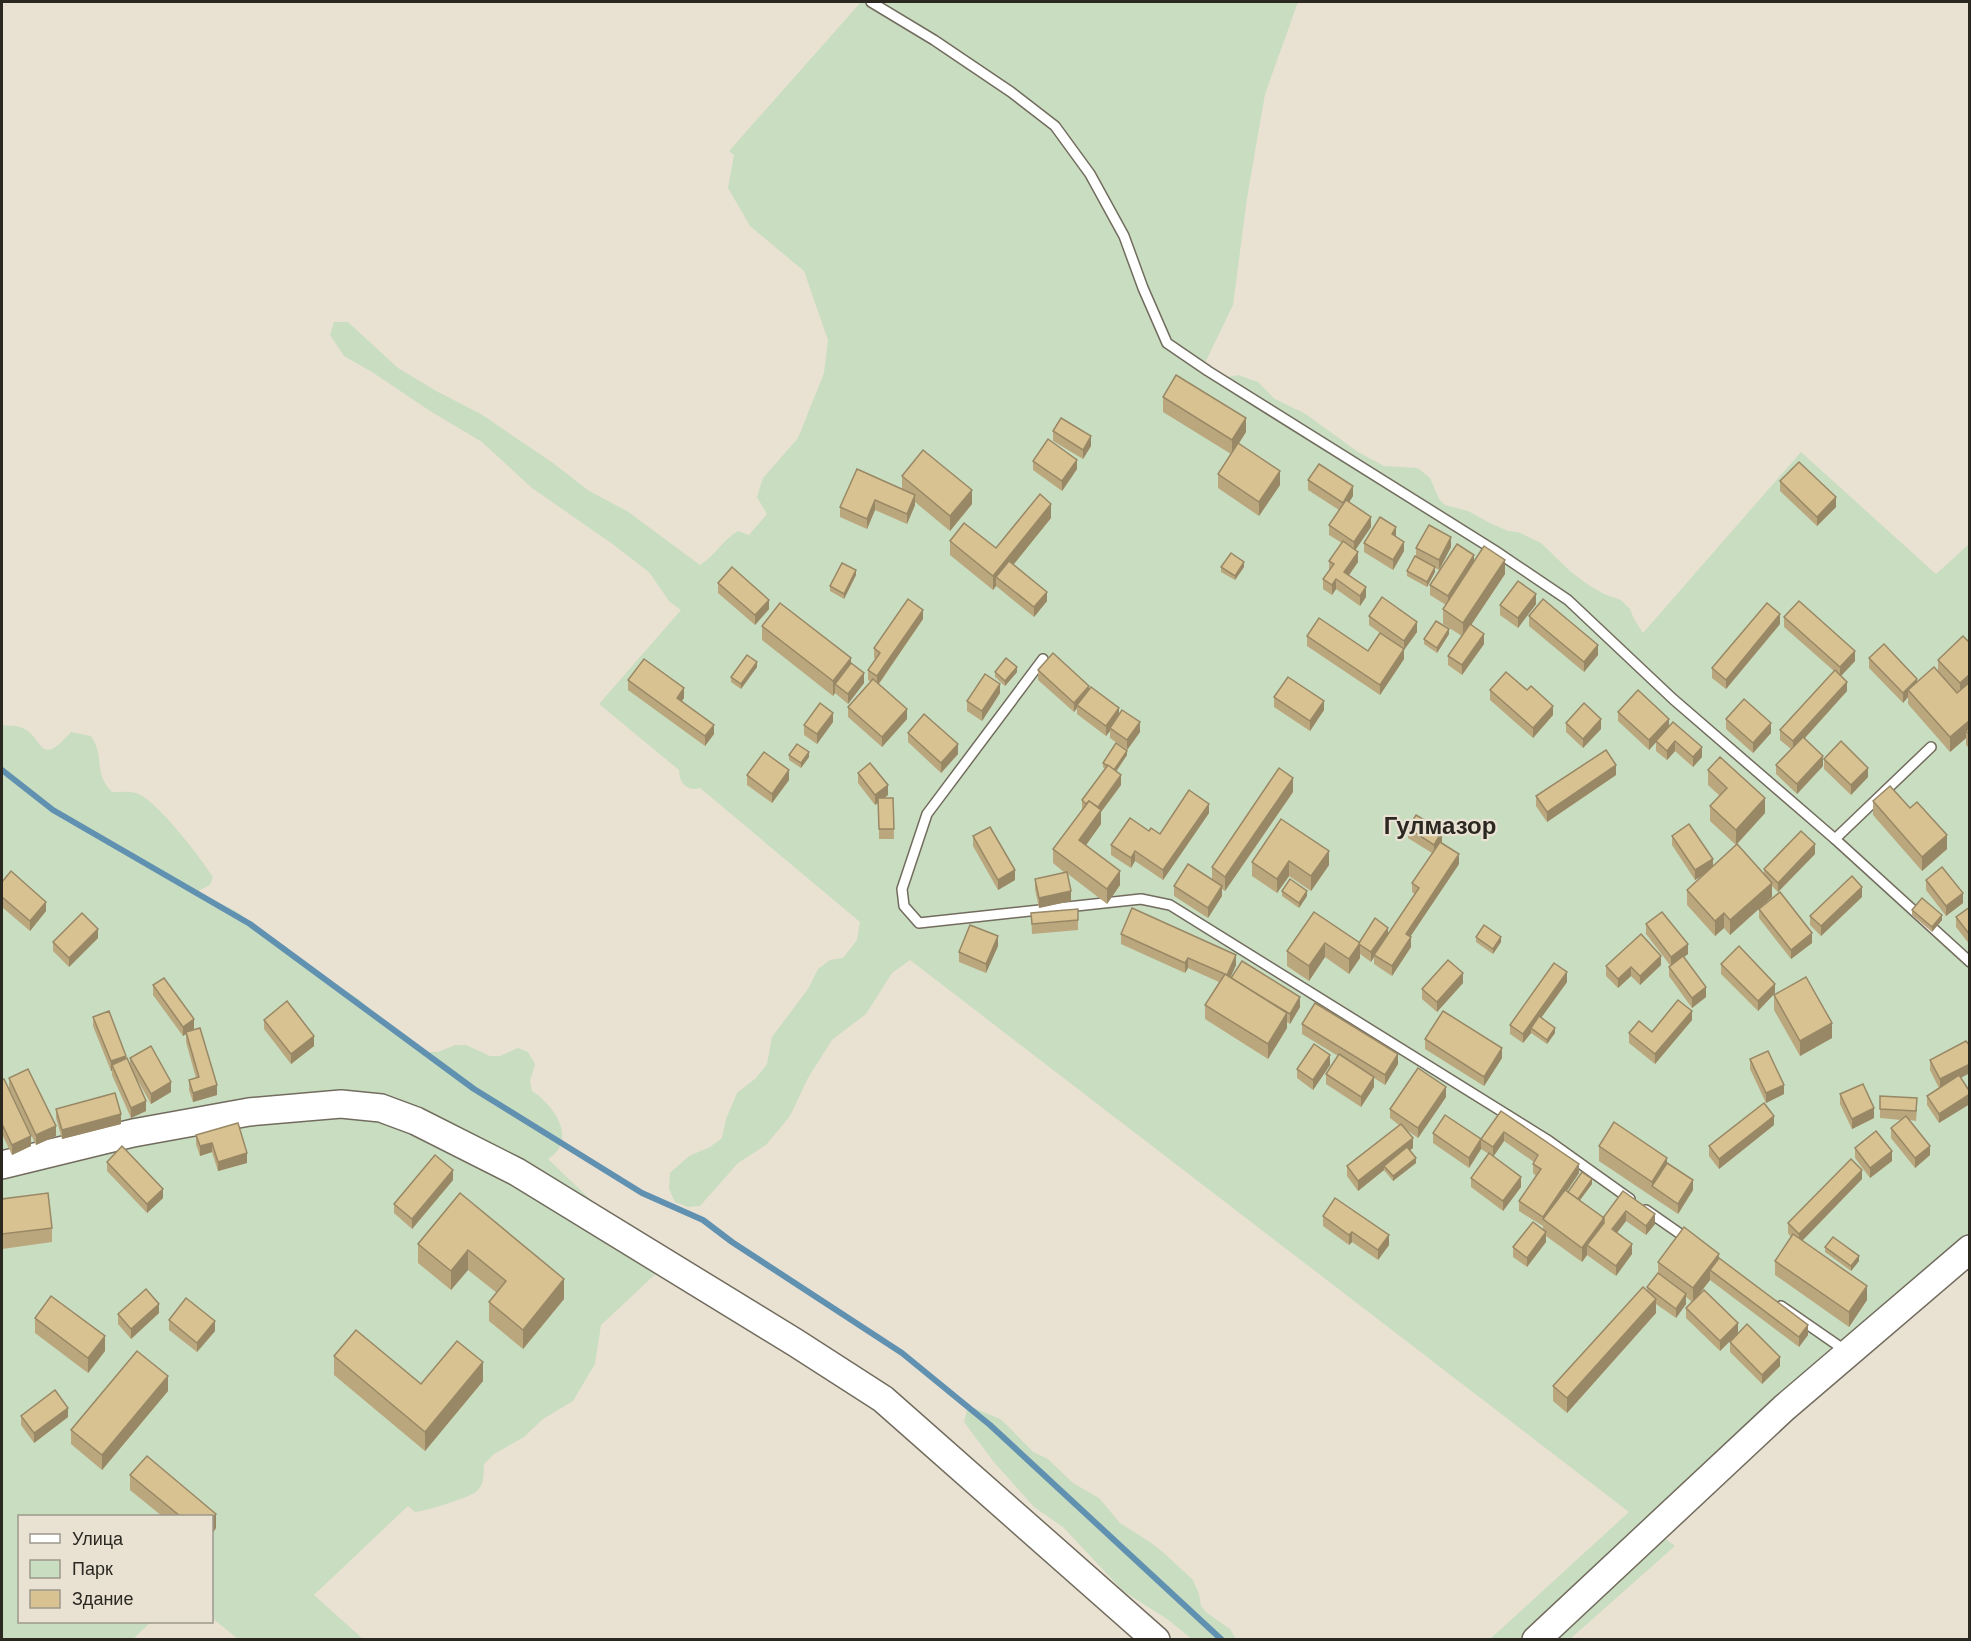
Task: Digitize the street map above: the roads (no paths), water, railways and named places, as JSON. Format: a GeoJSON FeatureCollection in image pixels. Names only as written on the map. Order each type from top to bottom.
{"type":"FeatureCollection","features":[{"type":"Feature","properties":{"kind":"main road"},"geometry":{"type":"LineString","coordinates":[[2,1165],[133,1133],[249,1112],[341,1104],[381,1108],[416,1121],[517,1172],[796,1343],[883,1400],[1156,1640]]}},
{"type":"Feature","properties":{"kind":"main road"},"geometry":{"type":"LineString","coordinates":[[1536,1640],[1784,1408],[1970,1249]]}},
{"type":"Feature","properties":{"kind":"lane"},"geometry":{"type":"LineString","coordinates":[[871,2],[944,46],[1055,126],[1090,174],[1124,236],[1167,343],[1494,550],[1568,600],[1673,699],[1835,839],[1970,962]]}},
{"type":"Feature","properties":{"kind":"lane"},"geometry":{"type":"LineString","coordinates":[[1043,659],[927,814],[902,889],[904,906],[919,923],[1141,899],[1170,905],[1546,1139],[1702,1249]]}},
{"type":"Feature","properties":{"kind":"lane"},"geometry":{"type":"LineString","coordinates":[[1835,839],[1931,747]]}},
{"type":"Feature","properties":{"kind":"lane"},"geometry":{"type":"LineString","coordinates":[[1770,1298],[1848,1353]]}},
{"type":"Feature","properties":{"kind":"waterway"},"geometry":{"type":"LineString","coordinates":[[2,770],[53,810],[250,924],[474,1089],[642,1193],[703,1220],[732,1242],[902,1353],[990,1425],[1222,1640]]}},
{"type":"Feature","properties":{"kind":"district","name":"Гулмазор"},"geometry":{"type":"Point","coordinates":[1440,824]}}]}
